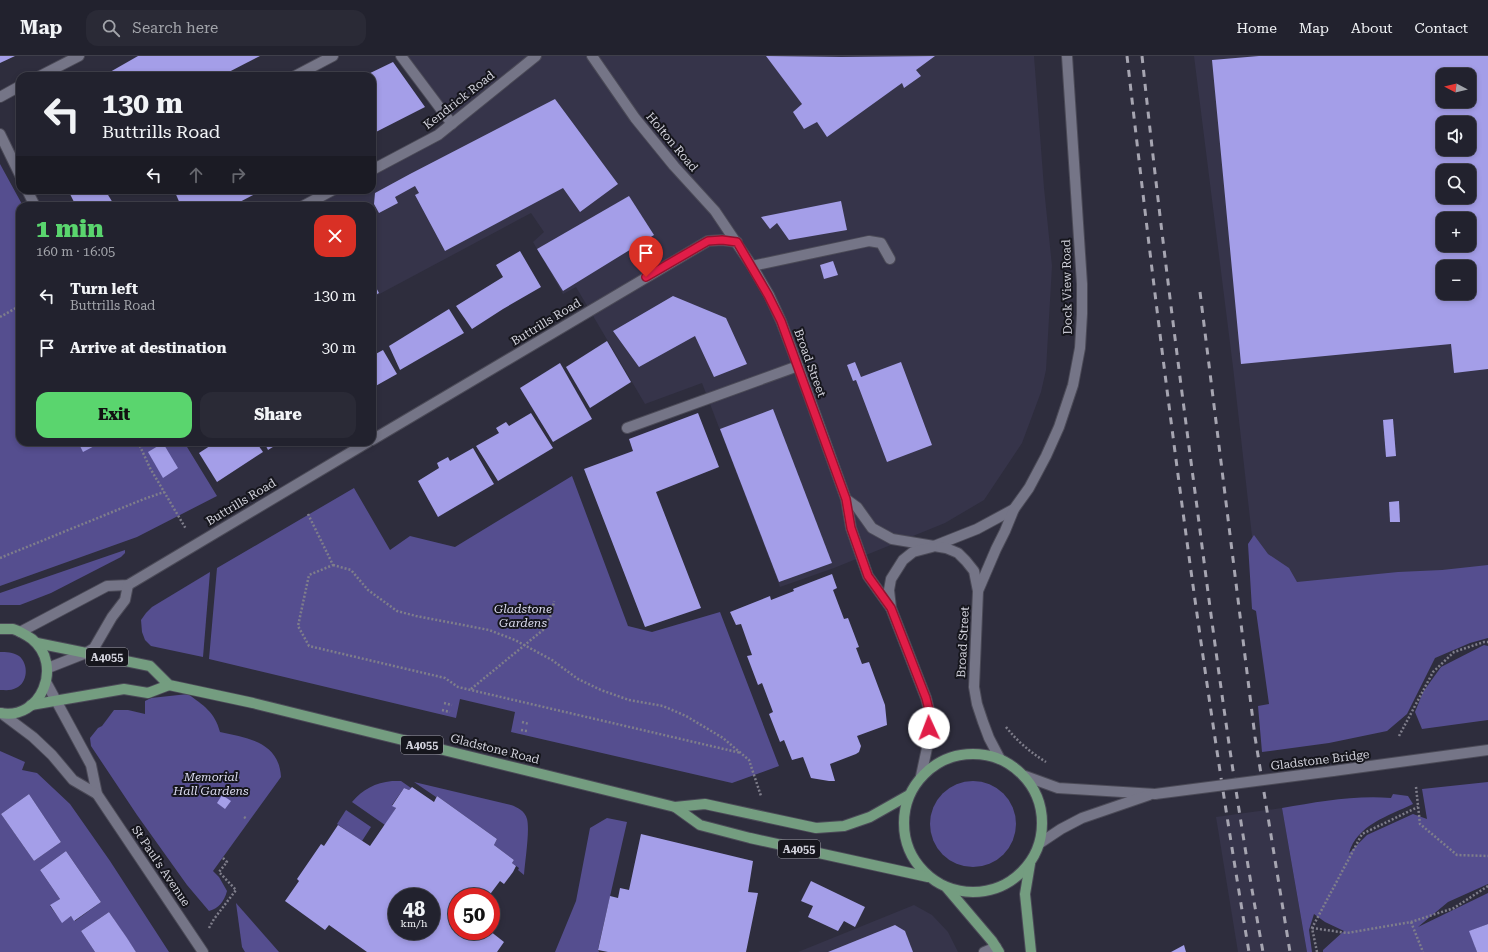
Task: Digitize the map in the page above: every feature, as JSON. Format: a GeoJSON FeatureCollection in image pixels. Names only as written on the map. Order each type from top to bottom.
{"type":"FeatureCollection","features":[{"type":"Feature","properties":{"kind":"main road"},"geometry":{"type":"LineString","coordinates":[[0,629],[13,630],[26,634],[37,643],[44,655],[48,668],[46,682],[41,695],[31,705],[19,712],[5,714],[0,713]]}},
{"type":"Feature","properties":{"kind":"main road","name":"A4055"},"geometry":{"type":"LineString","coordinates":[[37,643],[150,666],[169,685]]}},
{"type":"Feature","properties":{"kind":"main road"},"geometry":{"type":"LineString","coordinates":[[31,705],[124,690],[148,693],[169,685]]}},
{"type":"Feature","properties":{"kind":"main road","name":"Gladstone Road"},"geometry":{"type":"LineString","coordinates":[[169,685],[253,703],[675,807],[705,804],[816,828],[844,826],[870,817],[909,795]]}},
{"type":"Feature","properties":{"kind":"main road"},"geometry":{"type":"LineString","coordinates":[[1030,864],[1013,881],[991,891],[969,893],[947,888],[928,877],[914,860],[905,839],[904,817],[909,795],[921,776],[939,762],[960,754],[984,753],[1006,761],[1025,776],[1038,796],[1043,819],[1040,843],[1030,864],[1025,894],[1031,952]]}},
{"type":"Feature","properties":{"kind":"main road","name":"Gladstone Road"},"geometry":{"type":"LineString","coordinates":[[675,807],[700,825],[750,838],[928,877]]}},
{"type":"Feature","properties":{"kind":"main road"},"geometry":{"type":"LineString","coordinates":[[947,888],[992,941],[997,950]]}},
{"type":"Feature","properties":{"kind":"street"},"geometry":{"type":"LineString","coordinates":[[48,72],[79,56]]}},
{"type":"Feature","properties":{"kind":"street"},"geometry":{"type":"LineString","coordinates":[[302,72],[333,56]]}},
{"type":"Feature","properties":{"kind":"street"},"geometry":{"type":"LineString","coordinates":[[401,56],[452,124]]}},
{"type":"Feature","properties":{"kind":"street","name":"Kendrick Road"},"geometry":{"type":"LineString","coordinates":[[376,168],[438,135],[536,56]]}},
{"type":"Feature","properties":{"kind":"street","name":"Holton Road"},"geometry":{"type":"LineString","coordinates":[[592,56],[635,118],[674,166],[715,210],[737,242]]}},
{"type":"Feature","properties":{"kind":"street","name":"Dock View Road"},"geometry":{"type":"LineString","coordinates":[[978,591],[1014,509],[1029,488],[1059,428],[1073,385],[1080,348],[1082,284],[1067,56]]}},
{"type":"Feature","properties":{"kind":"street"},"geometry":{"type":"LineString","coordinates":[[0,97],[16,88]]}},
{"type":"Feature","properties":{"kind":"street"},"geometry":{"type":"LineString","coordinates":[[0,134],[16,167]]}},
{"type":"Feature","properties":{"kind":"street"},"geometry":{"type":"LineString","coordinates":[[310,202],[326,194]]}},
{"type":"Feature","properties":{"kind":"street","name":"Buttrills Road"},"geometry":{"type":"LineString","coordinates":[[376,438],[708,241],[722,240],[737,242]]}},
{"type":"Feature","properties":{"kind":"street"},"geometry":{"type":"LineString","coordinates":[[752,266],[869,241],[881,243],[890,259]]}},
{"type":"Feature","properties":{"kind":"street","name":"Broad Street"},"geometry":{"type":"LineString","coordinates":[[737,242],[752,266],[781,321],[846,499],[851,528],[868,576],[891,608],[926,698],[930,714],[927,748],[921,776]]}},
{"type":"Feature","properties":{"kind":"street"},"geometry":{"type":"LineString","coordinates":[[626,428],[798,366]]}},
{"type":"Feature","properties":{"kind":"street","name":"Buttrills Road"},"geometry":{"type":"LineString","coordinates":[[20,632],[107,586],[128,585],[361,446]]}},
{"type":"Feature","properties":{"kind":"street","name":"Broad Street"},"geometry":{"type":"LineString","coordinates":[[846,499],[857,507],[872,528],[892,539],[946,548],[958,553],[974,571],[978,591],[974,687],[977,704],[983,722],[989,738],[1000,759]]}},
{"type":"Feature","properties":{"kind":"street"},"geometry":{"type":"LineString","coordinates":[[934,546],[975,529],[1014,509]]}},
{"type":"Feature","properties":{"kind":"street","name":"Broad Street"},"geometry":{"type":"LineString","coordinates":[[891,608],[889,590],[891,579],[897,568],[903,560],[914,552],[934,546]]}},
{"type":"Feature","properties":{"kind":"street"},"geometry":{"type":"LineString","coordinates":[[48,668],[86,653],[94,648],[112,617],[125,600],[128,585]]}},
{"type":"Feature","properties":{"kind":"street","name":"St Paul's Avenue"},"geometry":{"type":"LineString","coordinates":[[46,682],[91,765],[97,794],[203,952]]}},
{"type":"Feature","properties":{"kind":"street","name":"St Paul's Avenue"},"geometry":{"type":"LineString","coordinates":[[0,713],[33,737],[52,755],[73,780],[97,794]]}},
{"type":"Feature","properties":{"kind":"street","name":"Gladstone Bridge"},"geometry":{"type":"LineString","coordinates":[[1040,843],[1061,829],[1082,818],[1155,794],[1488,750]]}},
{"type":"Feature","properties":{"kind":"street","name":"Gladstone Bridge"},"geometry":{"type":"LineString","coordinates":[[1025,776],[1058,788],[1155,794]]}},
{"type":"Feature","properties":{"kind":"street"},"geometry":{"type":"LineString","coordinates":[[984,952],[997,950]]}},
{"type":"Feature","properties":{"kind":"path"},"geometry":{"type":"LineString","coordinates":[[0,317],[16,308]]}},
{"type":"Feature","properties":{"kind":"path"},"geometry":{"type":"LineString","coordinates":[[140,446],[150,468],[195,545]]}},
{"type":"Feature","properties":{"kind":"path"},"geometry":{"type":"LineString","coordinates":[[0,558],[164,492]]}},
{"type":"Feature","properties":{"kind":"path"},"geometry":{"type":"LineString","coordinates":[[308,514],[333,565]]}},
{"type":"Feature","properties":{"kind":"path"},"geometry":{"type":"LineString","coordinates":[[741,753],[458,687],[445,678],[309,646],[298,626],[310,575],[333,565],[351,570],[368,590],[397,611],[489,630],[524,645],[552,660],[578,679],[601,690],[629,700],[663,706],[686,716],[723,738],[741,753],[749,760],[761,796]]}},
{"type":"Feature","properties":{"kind":"path"},"geometry":{"type":"LineString","coordinates":[[471,689],[543,630],[552,613],[554,601]]}},
{"type":"Feature","properties":{"kind":"path"},"geometry":{"type":"LineString","coordinates":[[1399,736],[1433,672],[1454,652],[1488,642]]}},
{"type":"Feature","properties":{"kind":"path"},"geometry":{"type":"LineString","coordinates":[[444,703],[452,705]]}},
{"type":"Feature","properties":{"kind":"path"},"geometry":{"type":"LineString","coordinates":[[442,710],[450,712]]}},
{"type":"Feature","properties":{"kind":"path"},"geometry":{"type":"LineString","coordinates":[[522,722],[529,724]]}},
{"type":"Feature","properties":{"kind":"path"},"geometry":{"type":"LineString","coordinates":[[1004,724],[1017,740],[1033,754],[1048,763]]}},
{"type":"Feature","properties":{"kind":"path"},"geometry":{"type":"LineString","coordinates":[[521,730],[527,731]]}},
{"type":"Feature","properties":{"kind":"path"},"geometry":{"type":"LineString","coordinates":[[237,781],[240,777]]}},
{"type":"Feature","properties":{"kind":"path"},"geometry":{"type":"LineString","coordinates":[[1416,787],[1420,824],[1457,855],[1488,856]]}},
{"type":"Feature","properties":{"kind":"path"},"geometry":{"type":"LineString","coordinates":[[1316,952],[1312,928],[1362,834],[1418,807]]}},
{"type":"Feature","properties":{"kind":"path"},"geometry":{"type":"LineString","coordinates":[[214,919],[236,890],[219,872],[227,862],[223,858]]}},
{"type":"Feature","properties":{"kind":"path"},"geometry":{"type":"LineString","coordinates":[[1312,928],[1347,932],[1411,922],[1454,908],[1488,886]]}},
{"type":"Feature","properties":{"kind":"path"},"geometry":{"type":"LineString","coordinates":[[1411,922],[1423,952]]}},
{"type":"Feature","properties":{"kind":"shaded area"},"geometry":{"type":"Polygon","coordinates":[[[401,56],[1034,56],[1044,188],[1052,266],[1046,370],[1041,392],[1022,443],[984,500],[945,523],[834,568],[780,587],[702,383],[645,404],[576,287],[563,294],[533,242],[544,232],[531,213],[376,296],[376,202],[310,202],[326,194],[376,194],[376,168],[452,124],[401,56]]]}},
{"type":"Feature","properties":{"kind":"shaded area"},"geometry":{"type":"Polygon","coordinates":[[[1194,56],[1488,56],[1488,577],[1258,590],[1233,367],[1194,56]]]}},
{"type":"Feature","properties":{"kind":"shaded area"},"geometry":{"type":"Polygon","coordinates":[[[1282,808],[1307,952],[1238,952],[1216,817],[1282,808]]]}},
{"type":"Feature","properties":{"kind":"shaded area"},"geometry":{"type":"Polygon","coordinates":[[[914,905],[932,915],[948,932],[958,952],[798,952],[914,905]]]}},
{"type":"Feature","properties":{"kind":"green space"},"geometry":{"type":"Polygon","coordinates":[[[0,164],[21,202],[16,202],[16,446],[186,446],[217,496],[137,537],[0,586],[0,164]]]}},
{"type":"Feature","properties":{"kind":"green space","name":"Gladstone Gardens"},"geometry":{"type":"Polygon","coordinates":[[[572,476],[628,626],[652,632],[720,612],[779,766],[732,783],[511,732],[515,712],[460,699],[456,718],[209,659],[217,568],[354,488],[390,550],[410,536],[455,547],[572,476]]]}},
{"type":"Feature","properties":{"kind":"green space"},"geometry":{"type":"Polygon","coordinates":[[[1254,535],[1268,554],[1289,568],[1297,582],[1488,565],[1488,638],[1470,643],[1435,658],[1407,714],[1387,731],[1329,743],[1262,752],[1258,706],[1269,704],[1256,611],[1252,609],[1248,544],[1254,535]]]}},
{"type":"Feature","properties":{"kind":"green space"},"geometry":{"type":"Polygon","coordinates":[[[125,550],[125,553],[121,557],[51,593],[20,605],[0,605],[0,593],[125,550]]]}},
{"type":"Feature","properties":{"kind":"green space"},"geometry":{"type":"Polygon","coordinates":[[[210,572],[203,657],[151,646],[145,640],[142,632],[141,620],[146,613],[152,607],[210,572]]]}},
{"type":"Feature","properties":{"kind":"green space"},"geometry":{"type":"Polygon","coordinates":[[[1484,645],[1488,646],[1488,720],[1422,729],[1415,712],[1423,692],[1441,667],[1484,645]]]}},
{"type":"Feature","properties":{"kind":"green space"},"geometry":{"type":"Polygon","coordinates":[[[0,652],[10,652],[19,656],[26,668],[23,682],[20,686],[14,689],[0,690],[0,652]]]}},
{"type":"Feature","properties":{"kind":"green space","name":"Memorial Hall Gardens"},"geometry":{"type":"Polygon","coordinates":[[[188,694],[212,714],[220,732],[251,740],[268,749],[275,756],[279,765],[281,777],[213,871],[219,877],[227,891],[221,904],[209,911],[187,885],[137,815],[91,746],[90,738],[98,728],[102,726],[114,710],[128,710],[145,714],[145,701],[151,698],[188,694]]]}},
{"type":"Feature","properties":{"kind":"green space"},"geometry":{"type":"Polygon","coordinates":[[[0,751],[25,762],[22,770],[37,773],[70,804],[110,861],[169,952],[136,952],[109,912],[81,931],[95,952],[0,952],[0,751]],[[29,794],[1,814],[34,861],[61,842],[29,794]],[[66,851],[40,870],[60,899],[50,906],[62,922],[71,916],[75,921],[101,902],[66,851]]]}},
{"type":"Feature","properties":{"kind":"green space"},"geometry":{"type":"Polygon","coordinates":[[[401,781],[411,788],[409,790],[404,788],[392,805],[396,808],[385,825],[352,802],[370,787],[380,783],[401,781]]]}},
{"type":"Feature","properties":{"kind":"green space"},"geometry":{"type":"Polygon","coordinates":[[[973,781],[989,784],[997,788],[1009,800],[1013,808],[1016,824],[1013,840],[1009,848],[997,860],[989,864],[973,867],[957,864],[949,860],[937,848],[933,840],[930,824],[933,808],[937,800],[949,788],[957,784],[973,781]]]}},
{"type":"Feature","properties":{"kind":"green space"},"geometry":{"type":"Polygon","coordinates":[[[414,782],[511,805],[520,810],[526,816],[528,824],[524,875],[518,870],[519,868],[512,863],[514,860],[494,845],[497,839],[437,796],[436,797],[414,782]]]}},
{"type":"Feature","properties":{"kind":"green space"},"geometry":{"type":"Polygon","coordinates":[[[1488,782],[1488,884],[1448,902],[1418,927],[1488,893],[1488,924],[1470,931],[1477,952],[1323,952],[1323,950],[1344,931],[1325,922],[1314,914],[1309,930],[1312,952],[1307,952],[1282,808],[1350,798],[1391,798],[1393,794],[1408,796],[1413,804],[1384,817],[1366,828],[1353,843],[1349,853],[1367,835],[1413,814],[1427,819],[1422,789],[1488,782]]]}},
{"type":"Feature","properties":{"kind":"green space"},"geometry":{"type":"Polygon","coordinates":[[[346,810],[371,827],[362,841],[337,824],[346,810]]]}},
{"type":"Feature","properties":{"kind":"green space"},"geometry":{"type":"Polygon","coordinates":[[[607,818],[627,822],[598,949],[599,952],[555,952],[576,901],[590,828],[607,818]]]}},
{"type":"Feature","properties":{"kind":"green space"},"geometry":{"type":"Polygon","coordinates":[[[236,903],[279,952],[245,952],[242,947],[236,903]]]}},
{"type":"Feature","properties":{"kind":"building"},"geometry":{"type":"Polygon","coordinates":[[[0,56],[15,56],[0,63],[0,56]]]}},
{"type":"Feature","properties":{"kind":"building"},"geometry":{"type":"Polygon","coordinates":[[[138,56],[260,56],[229,72],[110,72],[138,56]]]}},
{"type":"Feature","properties":{"kind":"building"},"geometry":{"type":"Polygon","coordinates":[[[766,56],[935,56],[916,70],[921,76],[904,88],[902,83],[827,137],[817,122],[804,129],[793,112],[802,104],[766,56]]]}},
{"type":"Feature","properties":{"kind":"building"},"geometry":{"type":"Polygon","coordinates":[[[1259,56],[1488,56],[1488,369],[1454,373],[1451,344],[1241,364],[1212,60],[1259,56]]]}},
{"type":"Feature","properties":{"kind":"building"},"geometry":{"type":"Polygon","coordinates":[[[393,62],[425,107],[376,132],[376,72],[372,72],[393,62]]]}},
{"type":"Feature","properties":{"kind":"building"},"geometry":{"type":"Polygon","coordinates":[[[555,99],[618,184],[580,212],[563,188],[445,251],[415,195],[419,193],[415,186],[395,197],[398,203],[379,213],[376,208],[376,202],[374,202],[376,192],[555,99]]]}},
{"type":"Feature","properties":{"kind":"building"},"geometry":{"type":"Polygon","coordinates":[[[70,194],[107,194],[112,202],[74,202],[70,194]]]}},
{"type":"Feature","properties":{"kind":"building"},"geometry":{"type":"Polygon","coordinates":[[[176,194],[255,194],[240,202],[179,202],[176,194]]]}},
{"type":"Feature","properties":{"kind":"building"},"geometry":{"type":"Polygon","coordinates":[[[629,196],[654,235],[563,291],[537,249],[629,196]]]}},
{"type":"Feature","properties":{"kind":"building"},"geometry":{"type":"Polygon","coordinates":[[[841,201],[847,230],[789,240],[777,223],[770,229],[761,217],[841,201]]]}},
{"type":"Feature","properties":{"kind":"building"},"geometry":{"type":"Polygon","coordinates":[[[520,251],[541,287],[472,329],[456,306],[503,277],[496,265],[520,251]]]}},
{"type":"Feature","properties":{"kind":"building"},"geometry":{"type":"Polygon","coordinates":[[[833,261],[838,275],[824,279],[820,265],[833,261]]]}},
{"type":"Feature","properties":{"kind":"building"},"geometry":{"type":"Polygon","coordinates":[[[376,287],[379,293],[376,295],[376,287]]]}},
{"type":"Feature","properties":{"kind":"building"},"geometry":{"type":"Polygon","coordinates":[[[673,296],[726,318],[747,364],[714,377],[695,336],[639,367],[613,331],[673,296]]]}},
{"type":"Feature","properties":{"kind":"building"},"geometry":{"type":"Polygon","coordinates":[[[449,309],[464,333],[400,370],[389,346],[449,309]]]}},
{"type":"Feature","properties":{"kind":"building"},"geometry":{"type":"Polygon","coordinates":[[[607,341],[631,382],[590,408],[566,367],[607,341]]]}},
{"type":"Feature","properties":{"kind":"building"},"geometry":{"type":"Polygon","coordinates":[[[383,350],[397,374],[376,386],[376,354],[383,350]]]}},
{"type":"Feature","properties":{"kind":"building"},"geometry":{"type":"Polygon","coordinates":[[[855,362],[861,377],[901,362],[932,445],[887,462],[856,380],[853,381],[847,365],[855,362]]]}},
{"type":"Feature","properties":{"kind":"building"},"geometry":{"type":"Polygon","coordinates":[[[560,363],[592,419],[553,442],[520,388],[560,363]]]}},
{"type":"Feature","properties":{"kind":"building"},"geometry":{"type":"Polygon","coordinates":[[[773,409],[832,563],[779,582],[720,429],[773,409]]]}},
{"type":"Feature","properties":{"kind":"building"},"geometry":{"type":"Polygon","coordinates":[[[531,413],[553,448],[498,481],[476,446],[499,433],[496,428],[506,422],[509,426],[531,413]]]}},
{"type":"Feature","properties":{"kind":"building"},"geometry":{"type":"Polygon","coordinates":[[[698,413],[719,467],[656,492],[701,608],[645,627],[584,469],[633,451],[629,439],[698,413]]]}},
{"type":"Feature","properties":{"kind":"building"},"geometry":{"type":"Polygon","coordinates":[[[1393,419],[1396,456],[1386,457],[1383,420],[1393,419]]]}},
{"type":"Feature","properties":{"kind":"building"},"geometry":{"type":"Polygon","coordinates":[[[80,446],[94,446],[83,452],[80,446]]]}},
{"type":"Feature","properties":{"kind":"building"},"geometry":{"type":"Polygon","coordinates":[[[158,446],[165,446],[178,468],[163,478],[148,452],[158,446]]]}},
{"type":"Feature","properties":{"kind":"building"},"geometry":{"type":"Polygon","coordinates":[[[210,446],[259,446],[263,452],[217,482],[199,453],[210,446]]]}},
{"type":"Feature","properties":{"kind":"building"},"geometry":{"type":"Polygon","coordinates":[[[266,446],[274,446],[268,450],[266,446]]]}},
{"type":"Feature","properties":{"kind":"building"},"geometry":{"type":"Polygon","coordinates":[[[473,448],[494,484],[438,517],[418,481],[439,468],[437,463],[448,457],[450,461],[473,448]]]}},
{"type":"Feature","properties":{"kind":"building"},"geometry":{"type":"Polygon","coordinates":[[[1399,501],[1400,522],[1390,522],[1389,502],[1399,501]]]}},
{"type":"Feature","properties":{"kind":"building"},"geometry":{"type":"Polygon","coordinates":[[[832,574],[837,588],[833,590],[844,619],[848,618],[859,647],[856,648],[862,664],[869,662],[885,705],[887,725],[857,736],[861,746],[859,752],[830,764],[835,781],[829,781],[811,778],[803,757],[792,760],[784,740],[780,742],[769,714],[773,712],[762,683],[758,685],[747,656],[752,655],[741,624],[736,625],[730,612],[770,596],[771,600],[794,591],[793,589],[832,574]]]}},
{"type":"Feature","properties":{"kind":"building"},"geometry":{"type":"Polygon","coordinates":[[[412,787],[434,802],[437,796],[497,839],[494,845],[514,860],[512,863],[516,866],[513,872],[504,884],[500,881],[495,888],[448,888],[448,940],[500,939],[504,942],[497,952],[367,952],[329,925],[325,930],[285,901],[299,881],[297,879],[321,844],[324,846],[338,825],[370,846],[396,808],[392,806],[404,788],[409,790],[412,787]]]}},
{"type":"Feature","properties":{"kind":"building"},"geometry":{"type":"Polygon","coordinates":[[[29,794],[61,842],[34,861],[1,814],[29,794]]]}},
{"type":"Feature","properties":{"kind":"building"},"geometry":{"type":"Polygon","coordinates":[[[222,795],[231,801],[225,809],[217,803],[222,795]]]}},
{"type":"Feature","properties":{"kind":"building"},"geometry":{"type":"Polygon","coordinates":[[[641,834],[753,861],[748,892],[758,893],[746,952],[608,952],[598,950],[610,896],[618,898],[620,888],[629,890],[641,834]]]}},
{"type":"Feature","properties":{"kind":"building"},"geometry":{"type":"Polygon","coordinates":[[[66,851],[101,902],[74,921],[71,916],[62,923],[50,905],[60,899],[40,870],[66,851]]]}},
{"type":"Feature","properties":{"kind":"building"},"geometry":{"type":"Polygon","coordinates":[[[811,881],[865,907],[855,927],[844,921],[838,931],[808,917],[813,906],[801,901],[811,881]]]}},
{"type":"Feature","properties":{"kind":"building"},"geometry":{"type":"Polygon","coordinates":[[[109,912],[136,952],[95,952],[81,931],[109,912]]]}},
{"type":"Feature","properties":{"kind":"building"},"geometry":{"type":"Polygon","coordinates":[[[1488,924],[1488,952],[1477,952],[1469,931],[1488,924]]]}},
{"type":"Feature","properties":{"kind":"building"},"geometry":{"type":"Polygon","coordinates":[[[895,925],[905,931],[913,952],[828,952],[895,925]]]}},
{"type":"Feature","properties":{"kind":"building"},"geometry":{"type":"Polygon","coordinates":[[[1184,945],[1186,952],[1171,952],[1184,945]]]}},
{"type":"Feature","properties":{"kind":"railway"},"geometry":{"type":"LineString","coordinates":[[1127,56],[1167,393],[1197,617],[1249,952]]}},
{"type":"Feature","properties":{"kind":"railway"},"geometry":{"type":"LineString","coordinates":[[1142,56],[1168,282],[1212,619],[1235,785],[1263,952]]}},
{"type":"Feature","properties":{"kind":"railway"},"geometry":{"type":"LineString","coordinates":[[1200,292],[1255,737],[1290,952]]}},
{"type":"Feature","properties":{"kind":"route"},"geometry":{"type":"LineString","coordinates":[[646,277],[708,241],[722,240],[737,242],[752,266],[781,321],[846,499],[851,528],[868,576],[891,608],[926,698],[930,714],[929,728]]}}]}
